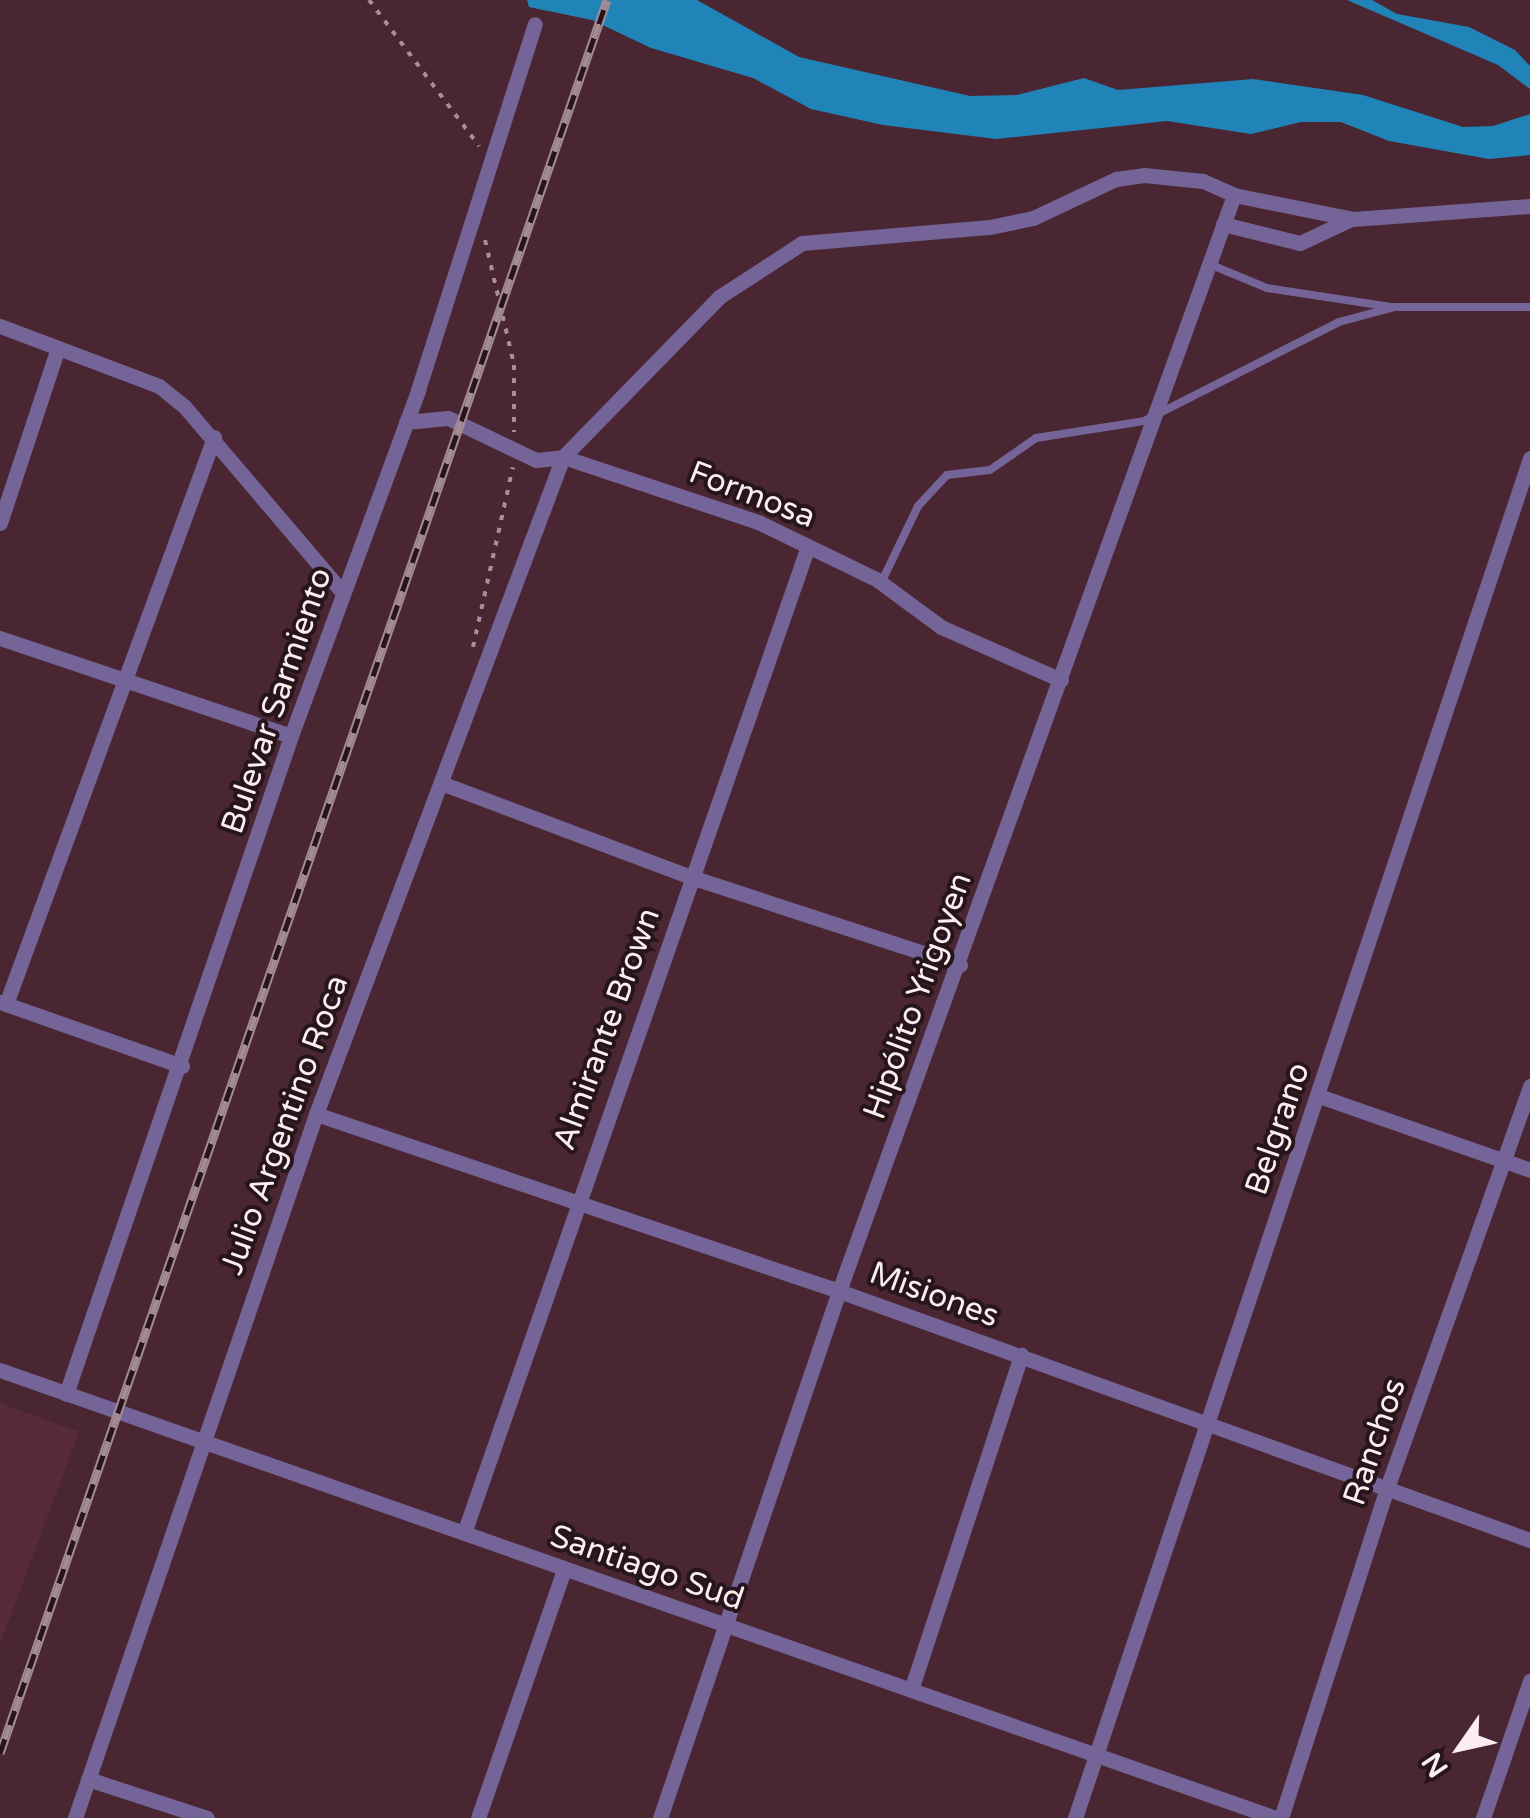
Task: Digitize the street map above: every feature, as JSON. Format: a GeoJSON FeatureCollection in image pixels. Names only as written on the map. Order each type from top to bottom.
{"type":"FeatureCollection","features":[{"type":"Feature","properties":{"kind":"street","name":"Bulevar Sarmiento"},"geometry":{"type":"LineString","coordinates":[[66,1394],[182,1066],[290,736],[406,422],[536,24]]}},
{"type":"Feature","properties":{"kind":"street"},"geometry":{"type":"LineString","coordinates":[[564,457],[719,298],[802,243],[990,228],[1033,218],[1116,179],[1144,175],[1203,181],[1234,195],[1353,219],[1530,206]]}},
{"type":"Feature","properties":{"kind":"street","name":"Hipólito Yrigoyen"},"geometry":{"type":"LineString","coordinates":[[660,1818],[839,1290],[960,965],[1234,195]]}},
{"type":"Feature","properties":{"kind":"street"},"geometry":{"type":"LineString","coordinates":[[1224,224],[1300,243],[1353,219]]}},
{"type":"Feature","properties":{"kind":"street"},"geometry":{"type":"LineString","coordinates":[[0,326],[158,386],[214,437],[321,574],[343,593]]}},
{"type":"Feature","properties":{"kind":"street"},"geometry":{"type":"LineString","coordinates":[[0,522],[58,348]]}},
{"type":"Feature","properties":{"kind":"street","name":"Formosa"},"geometry":{"type":"LineString","coordinates":[[406,422],[448,418],[536,460],[564,457],[758,522],[881,582],[941,627],[1061,680]]}},
{"type":"Feature","properties":{"kind":"street"},"geometry":{"type":"LineString","coordinates":[[182,1066],[3,1003],[214,437]]}},
{"type":"Feature","properties":{"kind":"street","name":"Julio Argentino Roca"},"geometry":{"type":"LineString","coordinates":[[75,1818],[316,1114],[564,457]]}},
{"type":"Feature","properties":{"kind":"street","name":"Belgrano"},"geometry":{"type":"LineString","coordinates":[[1074,1818],[1530,458]]}},
{"type":"Feature","properties":{"kind":"street","name":"Almirante Brown"},"geometry":{"type":"LineString","coordinates":[[464,1534],[574,1203],[808,546]]}},
{"type":"Feature","properties":{"kind":"street"},"geometry":{"type":"LineString","coordinates":[[0,638],[290,736]]}},
{"type":"Feature","properties":{"kind":"street"},"geometry":{"type":"LineString","coordinates":[[441,783],[690,877],[960,965]]}},
{"type":"Feature","properties":{"kind":"street","name":"Ranchos"},"geometry":{"type":"LineString","coordinates":[[1278,1818],[1387,1488],[1530,1086]]}},
{"type":"Feature","properties":{"kind":"street"},"geometry":{"type":"LineString","coordinates":[[1319,1096],[1530,1170]]}},
{"type":"Feature","properties":{"kind":"street","name":"Misiones"},"geometry":{"type":"LineString","coordinates":[[316,1114],[839,1290],[1530,1540]]}},
{"type":"Feature","properties":{"kind":"street"},"geometry":{"type":"LineString","coordinates":[[911,1690],[1021,1356]]}},
{"type":"Feature","properties":{"kind":"street","name":"Santiago Sud"},"geometry":{"type":"LineString","coordinates":[[0,1370],[1278,1818]]}},
{"type":"Feature","properties":{"kind":"street"},"geometry":{"type":"LineString","coordinates":[[478,1818],[564,1568]]}},
{"type":"Feature","properties":{"kind":"street"},"geometry":{"type":"LineString","coordinates":[[1483,1818],[1530,1681]]}},
{"type":"Feature","properties":{"kind":"street"},"geometry":{"type":"LineString","coordinates":[[88,1779],[207,1818]]}},
{"type":"Feature","properties":{"kind":"lane"},"geometry":{"type":"LineString","coordinates":[[1209,264],[1268,288],[1395,307],[1530,307]]}},
{"type":"Feature","properties":{"kind":"lane"},"geometry":{"type":"LineString","coordinates":[[881,582],[936,480],[990,470],[1036,438],[1112,429],[1155,415],[1276,350],[1395,307]]}},
{"type":"Feature","properties":{"kind":"path"},"geometry":{"type":"LineString","coordinates":[[368,0],[470,134],[480,164]]}},
{"type":"Feature","properties":{"kind":"path"},"geometry":{"type":"LineString","coordinates":[[473,660],[474,628],[511,489],[514,451],[514,365],[484,237]]}},
{"type":"Feature","properties":{"kind":"shaded area"},"geometry":{"type":"Polygon","coordinates":[[[0,1403],[79,1432],[0,1644],[0,1403]]]}},
{"type":"Feature","properties":{"kind":"water"},"geometry":{"type":"Polygon","coordinates":[[[527,0],[697,0],[799,57],[970,96],[1017,95],[1084,78],[1118,90],[1253,79],[1363,95],[1463,127],[1493,126],[1530,114],[1530,155],[1489,159],[1389,141],[1341,122],[1301,122],[1251,134],[1167,121],[996,139],[883,125],[811,109],[753,78],[651,48],[592,20],[529,7],[527,0]]]}},
{"type":"Feature","properties":{"kind":"water"},"geometry":{"type":"Polygon","coordinates":[[[1347,0],[1372,0],[1397,14],[1469,27],[1515,50],[1530,66],[1530,89],[1498,65],[1347,0]]]}},
{"type":"Feature","properties":{"kind":"railway"},"geometry":{"type":"LineString","coordinates":[[0,1753],[607,0]]}}]}
